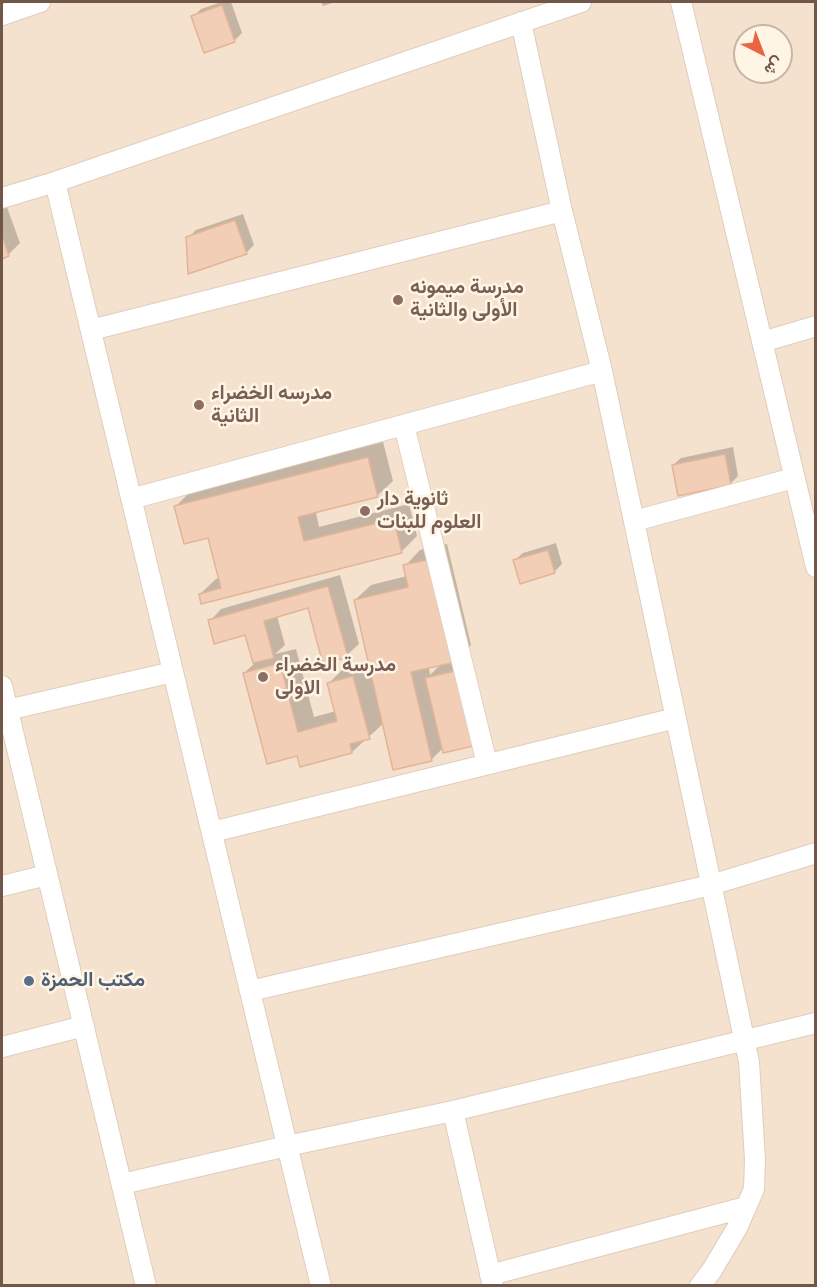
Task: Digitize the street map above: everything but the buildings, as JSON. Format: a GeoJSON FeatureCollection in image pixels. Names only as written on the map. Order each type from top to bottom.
{"type":"FeatureCollection","features":[{"type":"Feature","properties":{"kind":"street"},"geometry":{"type":"LineString","coordinates":[[9,9],[40,2]]}},
{"type":"Feature","properties":{"kind":"street"},"geometry":{"type":"LineString","coordinates":[[2,198],[55,182],[581,2]]}},
{"type":"Feature","properties":{"kind":"street"},"geometry":{"type":"LineString","coordinates":[[681,2],[816,567]]}},
{"type":"Feature","properties":{"kind":"street"},"geometry":{"type":"LineString","coordinates":[[521,22],[562,211],[602,371],[749,1062],[755,1160],[754,1189],[732,1236],[700,1286]]}},
{"type":"Feature","properties":{"kind":"street"},"geometry":{"type":"LineString","coordinates":[[55,182],[321,1286]]}},
{"type":"Feature","properties":{"kind":"street"},"geometry":{"type":"LineString","coordinates":[[91,330],[562,211]]}},
{"type":"Feature","properties":{"kind":"street"},"geometry":{"type":"LineString","coordinates":[[762,342],[816,326]]}},
{"type":"Feature","properties":{"kind":"street"},"geometry":{"type":"LineString","coordinates":[[131,499],[602,371]]}},
{"type":"Feature","properties":{"kind":"street"},"geometry":{"type":"LineString","coordinates":[[404,425],[487,764]]}},
{"type":"Feature","properties":{"kind":"street"},"geometry":{"type":"LineString","coordinates":[[634,521],[794,478]]}},
{"type":"Feature","properties":{"kind":"street"},"geometry":{"type":"LineString","coordinates":[[6,720],[173,672]]}},
{"type":"Feature","properties":{"kind":"street"},"geometry":{"type":"LineString","coordinates":[[2,686],[6,720],[47,874],[146,1286]]}},
{"type":"Feature","properties":{"kind":"street"},"geometry":{"type":"LineString","coordinates":[[212,832],[676,718]]}},
{"type":"Feature","properties":{"kind":"street"},"geometry":{"type":"LineString","coordinates":[[250,991],[711,885],[816,853]]}},
{"type":"Feature","properties":{"kind":"street"},"geometry":{"type":"LineString","coordinates":[[2,886],[47,874]]}},
{"type":"Feature","properties":{"kind":"street"},"geometry":{"type":"LineString","coordinates":[[122,1184],[453,1111],[816,1023]]}},
{"type":"Feature","properties":{"kind":"street"},"geometry":{"type":"LineString","coordinates":[[2,1047],[84,1026]]}},
{"type":"Feature","properties":{"kind":"street"},"geometry":{"type":"LineString","coordinates":[[453,1111],[491,1280],[746,1207]]}},
{"type":"Feature","properties":{"kind":"shaded area"},"geometry":{"type":"Polygon","coordinates":[[[2,2],[815,2],[815,1285],[2,1285],[2,2]]]}},
{"type":"Feature","properties":{"kind":"place","name":"مدرسة ميمونه الأولى والثانية"},"geometry":{"type":"Point","coordinates":[398,300]}},
{"type":"Feature","properties":{"kind":"place","name":"مدرسه الخضراء الثانية"},"geometry":{"type":"Point","coordinates":[199,405]}},
{"type":"Feature","properties":{"kind":"place","name":"ثانوية دار العلوم للبنات"},"geometry":{"type":"Point","coordinates":[365,511]}},
{"type":"Feature","properties":{"kind":"place","name":"مدرسة الخضراء الاولى"},"geometry":{"type":"Point","coordinates":[263,677]}},
{"type":"Feature","properties":{"kind":"place","name":"مكتب الحمزة"},"geometry":{"type":"Point","coordinates":[29,981]}}]}
